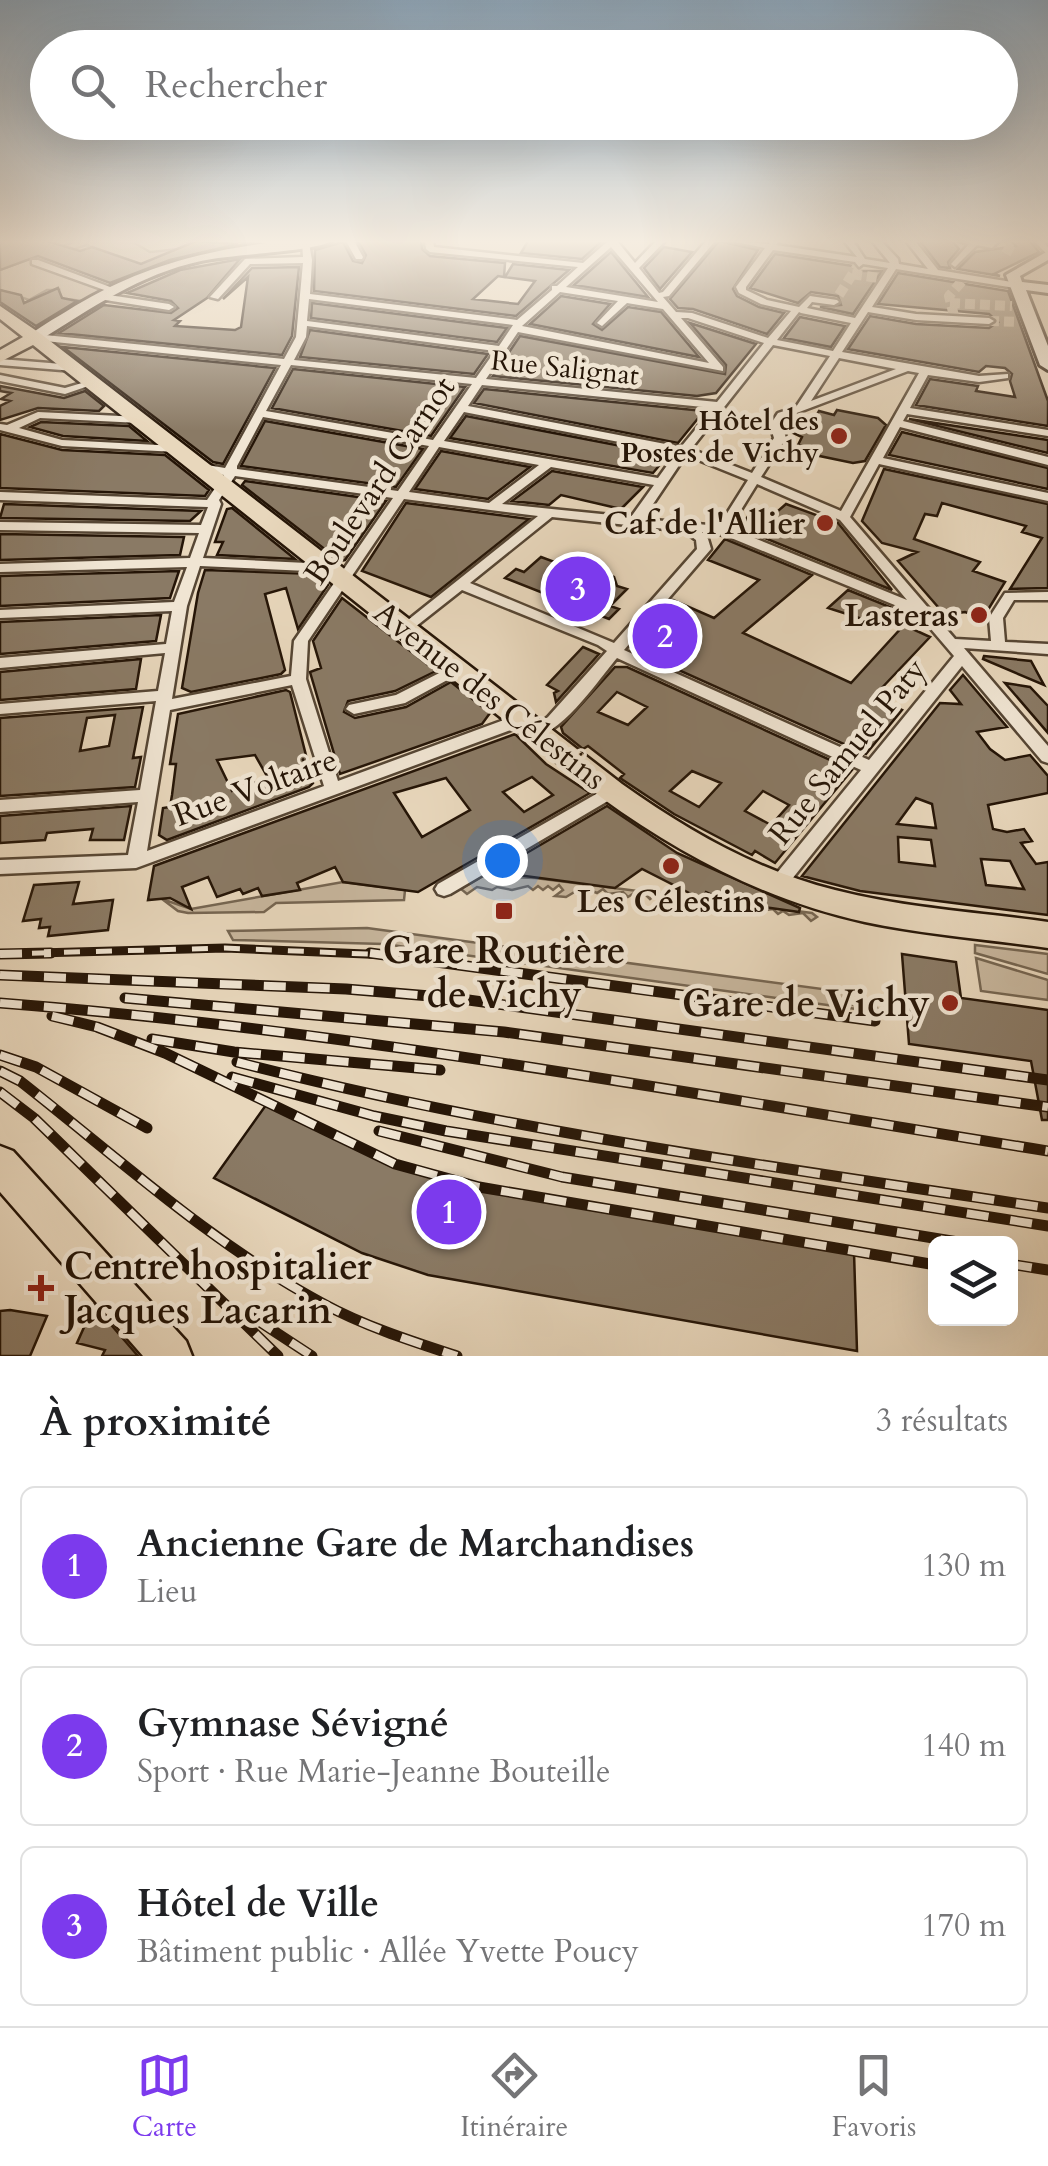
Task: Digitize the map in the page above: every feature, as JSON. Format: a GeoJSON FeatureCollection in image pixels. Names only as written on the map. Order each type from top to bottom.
{"type":"FeatureCollection","features":[{"type":"Feature","properties":{"kind":"main road","name":"Avenue des Célestins"},"geometry":{"type":"LineString","coordinates":[[0,310],[612,791],[680,838],[778,884],[867,910],[1048,934]]}},
{"type":"Feature","properties":{"kind":"main road"},"geometry":{"type":"LineString","coordinates":[[0,359],[35,338]]}},
{"type":"Feature","properties":{"kind":"main road"},"geometry":{"type":"LineString","coordinates":[[1,1169],[171,1356]]}},
{"type":"Feature","properties":{"kind":"street"},"geometry":{"type":"LineString","coordinates":[[35,338],[90,304]]}},
{"type":"Feature","properties":{"kind":"street"},"geometry":{"type":"LineString","coordinates":[[157,304],[169,307]]}},
{"type":"Feature","properties":{"kind":"street"},"geometry":{"type":"LineString","coordinates":[[136,861],[180,606],[206,529],[226,489],[231,466],[302,337],[305,304]]}},
{"type":"Feature","properties":{"kind":"street"},"geometry":{"type":"LineString","coordinates":[[364,304],[517,326],[718,368]]}},
{"type":"Feature","properties":{"kind":"street","name":"Boulevard Carnot"},"geometry":{"type":"LineString","coordinates":[[333,790],[298,679],[301,641],[517,326],[538,304]]}},
{"type":"Feature","properties":{"kind":"street"},"geometry":{"type":"LineString","coordinates":[[602,324],[620,304]]}},
{"type":"Feature","properties":{"kind":"street"},"geometry":{"type":"LineString","coordinates":[[643,304],[769,342],[924,371],[987,379],[1004,376]]}},
{"type":"Feature","properties":{"kind":"street"},"geometry":{"type":"LineString","coordinates":[[663,304],[732,388]]}},
{"type":"Feature","properties":{"kind":"street"},"geometry":{"type":"LineString","coordinates":[[775,304],[799,310],[831,306],[858,322]]}},
{"type":"Feature","properties":{"kind":"street"},"geometry":{"type":"LineString","coordinates":[[800,409],[869,304]]}},
{"type":"Feature","properties":{"kind":"street"},"geometry":{"type":"LineString","coordinates":[[1018,304],[1033,326],[1048,363]]}},
{"type":"Feature","properties":{"kind":"street"},"geometry":{"type":"LineString","coordinates":[[634,522],[732,388],[799,310]]}},
{"type":"Feature","properties":{"kind":"street"},"geometry":{"type":"LineString","coordinates":[[866,310],[989,321]]}},
{"type":"Feature","properties":{"kind":"street"},"geometry":{"type":"LineString","coordinates":[[304,323],[502,349]]}},
{"type":"Feature","properties":{"kind":"street","name":"Rue Salignat"},"geometry":{"type":"LineString","coordinates":[[35,338],[719,405]]}},
{"type":"Feature","properties":{"kind":"street"},"geometry":{"type":"LineString","coordinates":[[0,359],[74,368]]}},
{"type":"Feature","properties":{"kind":"street"},"geometry":{"type":"LineString","coordinates":[[723,530],[780,438],[776,426],[782,415],[907,368]]}},
{"type":"Feature","properties":{"kind":"street"},"geometry":{"type":"LineString","coordinates":[[844,517],[924,371]]}},
{"type":"Feature","properties":{"kind":"street"},"geometry":{"type":"LineString","coordinates":[[0,378],[65,391],[92,382]]}},
{"type":"Feature","properties":{"kind":"street"},"geometry":{"type":"LineString","coordinates":[[462,408],[682,453],[844,517],[1048,757]]}},
{"type":"Feature","properties":{"kind":"street"},"geometry":{"type":"LineString","coordinates":[[904,410],[1048,433]]}},
{"type":"Feature","properties":{"kind":"street"},"geometry":{"type":"LineString","coordinates":[[260,414],[660,482]]}},
{"type":"Feature","properties":{"kind":"street"},"geometry":{"type":"LineString","coordinates":[[4,428],[38,415],[140,420]]}},
{"type":"Feature","properties":{"kind":"street"},"geometry":{"type":"LineString","coordinates":[[896,423],[1048,460]]}},
{"type":"Feature","properties":{"kind":"street"},"geometry":{"type":"LineString","coordinates":[[4,428],[62,443],[177,449]]}},
{"type":"Feature","properties":{"kind":"street"},"geometry":{"type":"LineString","coordinates":[[877,460],[1048,497]]}},
{"type":"Feature","properties":{"kind":"street"},"geometry":{"type":"LineString","coordinates":[[491,507],[549,463]]}},
{"type":"Feature","properties":{"kind":"street"},"geometry":{"type":"LineString","coordinates":[[0,496],[226,489],[402,495],[723,530],[925,612]]}},
{"type":"Feature","properties":{"kind":"street"},"geometry":{"type":"LineString","coordinates":[[405,628],[550,514]]}},
{"type":"Feature","properties":{"kind":"street"},"geometry":{"type":"LineString","coordinates":[[0,526],[206,529]]}},
{"type":"Feature","properties":{"kind":"street"},"geometry":{"type":"LineString","coordinates":[[529,726],[554,721],[704,549],[702,538],[688,527]]}},
{"type":"Feature","properties":{"kind":"street"},"geometry":{"type":"LineString","coordinates":[[0,568],[194,564],[307,567],[322,563]]}},
{"type":"Feature","properties":{"kind":"street"},"geometry":{"type":"LineString","coordinates":[[462,585],[872,768]]}},
{"type":"Feature","properties":{"kind":"street"},"geometry":{"type":"LineString","coordinates":[[998,644],[996,618],[1010,596],[1048,596]]}},
{"type":"Feature","properties":{"kind":"street"},"geometry":{"type":"LineString","coordinates":[[0,614],[180,606]]}},
{"type":"Feature","properties":{"kind":"street"},"geometry":{"type":"LineString","coordinates":[[950,642],[1048,648]]}},
{"type":"Feature","properties":{"kind":"street"},"geometry":{"type":"LineString","coordinates":[[0,663],[173,648]]}},
{"type":"Feature","properties":{"kind":"street","name":"Rue Samuel Paty"},"geometry":{"type":"LineString","coordinates":[[778,884],[962,656]]}},
{"type":"Feature","properties":{"kind":"street"},"geometry":{"type":"LineString","coordinates":[[354,709],[400,698],[457,669]]}},
{"type":"Feature","properties":{"kind":"street"},"geometry":{"type":"LineString","coordinates":[[0,708],[164,700],[298,679]]}},
{"type":"Feature","properties":{"kind":"street","name":"Rue Voltaire"},"geometry":{"type":"LineString","coordinates":[[0,868],[136,861],[333,790],[529,726]]}},
{"type":"Feature","properties":{"kind":"street"},"geometry":{"type":"LineString","coordinates":[[444,889],[612,791]]}},
{"type":"Feature","properties":{"kind":"street"},"geometry":{"type":"LineString","coordinates":[[0,806],[148,795]]}},
{"type":"Feature","properties":{"kind":"shaded area"},"geometry":{"type":"Polygon","coordinates":[[[483,876],[535,878],[812,913],[817,917],[811,921],[803,913],[778,914],[773,909],[757,911],[741,905],[736,909],[730,904],[715,906],[709,901],[704,905],[688,899],[682,903],[677,898],[661,900],[655,895],[650,899],[645,894],[628,897],[623,892],[608,894],[603,889],[597,893],[583,887],[566,897],[555,896],[563,890],[559,885],[553,890],[548,886],[543,890],[538,886],[533,890],[528,886],[512,890],[477,887],[467,894],[461,889],[483,876]]]}},
{"type":"Feature","properties":{"kind":"shaded area"},"geometry":{"type":"Polygon","coordinates":[[[343,882],[405,890],[404,900],[276,903],[264,912],[188,913],[162,899],[191,909],[343,882]]]}},
{"type":"Feature","properties":{"kind":"shaded area"},"geometry":{"type":"Polygon","coordinates":[[[367,928],[845,992],[847,1004],[877,1008],[878,1012],[384,944],[233,940],[228,931],[367,928]]]}},
{"type":"Feature","properties":{"kind":"shaded area"},"geometry":{"type":"Polygon","coordinates":[[[975,945],[1048,954],[1048,974],[975,953],[975,945]]]}},
{"type":"Feature","properties":{"kind":"shaded area"},"geometry":{"type":"Polygon","coordinates":[[[976,958],[1048,980],[1048,1000],[981,991],[976,958]]]}},
{"type":"Feature","properties":{"kind":"building"},"geometry":{"type":"Polygon","coordinates":[[[3,304],[72,304],[36,326],[3,304]]]}},
{"type":"Feature","properties":{"kind":"building"},"geometry":{"type":"Polygon","coordinates":[[[174,304],[198,304],[174,320],[180,321],[175,326],[235,330],[241,327],[244,304],[295,304],[292,336],[282,355],[59,333],[104,305],[171,313],[178,308],[174,304]]]}},
{"type":"Feature","properties":{"kind":"building"},"geometry":{"type":"Polygon","coordinates":[[[312,304],[322,304],[507,328],[497,342],[311,318],[312,304]]]}},
{"type":"Feature","properties":{"kind":"building"},"geometry":{"type":"Polygon","coordinates":[[[421,304],[530,304],[516,316],[421,304]]]}},
{"type":"Feature","properties":{"kind":"building"},"geometry":{"type":"Polygon","coordinates":[[[552,304],[610,304],[593,324],[602,330],[628,307],[661,312],[699,357],[530,324],[552,304]]]}},
{"type":"Feature","properties":{"kind":"building"},"geometry":{"type":"Polygon","coordinates":[[[675,304],[754,304],[784,313],[767,334],[693,309],[675,304]]]}},
{"type":"Feature","properties":{"kind":"building"},"geometry":{"type":"Polygon","coordinates":[[[860,304],[853,314],[820,307],[860,304]]]}},
{"type":"Feature","properties":{"kind":"building"},"geometry":{"type":"Polygon","coordinates":[[[881,304],[1013,304],[1048,401],[1048,426],[916,405],[930,379],[978,386],[976,391],[1015,397],[1012,374],[1005,368],[986,366],[979,372],[848,349],[870,316],[916,324],[989,328],[998,322],[989,314],[881,304]]]}},
{"type":"Feature","properties":{"kind":"building"},"geometry":{"type":"Polygon","coordinates":[[[800,317],[845,326],[831,347],[784,338],[800,317]]]}},
{"type":"Feature","properties":{"kind":"building"},"geometry":{"type":"Polygon","coordinates":[[[690,323],[756,344],[716,393],[697,396],[493,376],[520,336],[725,374],[726,365],[690,323]]]}},
{"type":"Feature","properties":{"kind":"building"},"geometry":{"type":"Polygon","coordinates":[[[310,330],[488,354],[474,374],[300,357],[310,330]]]}},
{"type":"Feature","properties":{"kind":"building"},"geometry":{"type":"Polygon","coordinates":[[[63,347],[275,368],[223,464],[213,462],[63,347]]]}},
{"type":"Feature","properties":{"kind":"building"},"geometry":{"type":"Polygon","coordinates":[[[293,369],[465,387],[431,436],[272,408],[293,369]]]}},
{"type":"Feature","properties":{"kind":"building"},"geometry":{"type":"Polygon","coordinates":[[[0,386],[64,398],[85,391],[104,406],[99,411],[38,408],[0,420],[0,406],[10,401],[1,399],[11,393],[0,391],[0,386]]]}},
{"type":"Feature","properties":{"kind":"building"},"geometry":{"type":"Polygon","coordinates":[[[484,389],[704,411],[678,443],[474,403],[484,389]]]}},
{"type":"Feature","properties":{"kind":"building","name":"Hôtel des Postes de Vichy"},"geometry":{"type":"Polygon","coordinates":[[[837,410],[878,418],[886,425],[865,461],[853,463],[810,454],[813,448],[798,445],[802,437],[787,430],[790,420],[815,418],[819,411],[834,415],[837,410]]]}},
{"type":"Feature","properties":{"kind":"building"},"geometry":{"type":"Polygon","coordinates":[[[466,416],[668,455],[653,473],[450,438],[466,416]]]}},
{"type":"Feature","properties":{"kind":"building"},"geometry":{"type":"Polygon","coordinates":[[[909,419],[1048,440],[1048,453],[909,419]]]}},
{"type":"Feature","properties":{"kind":"building"},"geometry":{"type":"Polygon","coordinates":[[[265,421],[423,449],[396,487],[241,466],[265,421]]]}},
{"type":"Feature","properties":{"kind":"building"},"geometry":{"type":"Polygon","coordinates":[[[41,422],[129,426],[147,441],[63,436],[30,427],[41,422]]]}},
{"type":"Feature","properties":{"kind":"building"},"geometry":{"type":"Polygon","coordinates":[[[902,432],[1048,468],[1048,489],[889,455],[902,432]]]}},
{"type":"Feature","properties":{"kind":"building"},"geometry":{"type":"Polygon","coordinates":[[[0,434],[62,450],[165,455],[209,490],[205,496],[0,488],[0,434]]]}},
{"type":"Feature","properties":{"kind":"building"},"geometry":{"type":"Polygon","coordinates":[[[441,451],[530,467],[488,499],[415,489],[441,451]]]}},
{"type":"Feature","properties":{"kind":"building"},"geometry":{"type":"Polygon","coordinates":[[[884,469],[1048,504],[1048,588],[1010,589],[1042,538],[1022,532],[1026,526],[942,503],[937,516],[925,514],[914,539],[980,562],[973,571],[1005,582],[983,618],[965,612],[945,615],[898,561],[917,552],[882,543],[862,521],[884,469]]]}},
{"type":"Feature","properties":{"kind":"building"},"geometry":{"type":"Polygon","coordinates":[[[552,471],[643,487],[621,509],[561,495],[549,505],[512,501],[552,471]]]}},
{"type":"Feature","properties":{"kind":"building"},"geometry":{"type":"Polygon","coordinates":[[[245,481],[386,501],[345,560],[340,561],[242,485],[245,481]]]}},
{"type":"Feature","properties":{"kind":"building"},"geometry":{"type":"Polygon","coordinates":[[[406,503],[529,519],[431,597],[362,571],[406,503]]]}},
{"type":"Feature","properties":{"kind":"building"},"geometry":{"type":"Polygon","coordinates":[[[4,504],[201,511],[190,521],[0,518],[4,504]]]}},
{"type":"Feature","properties":{"kind":"building"},"geometry":{"type":"Polygon","coordinates":[[[786,504],[838,523],[892,590],[745,530],[762,525],[745,520],[756,507],[778,511],[786,504]]]}},
{"type":"Feature","properties":{"kind":"building"},"geometry":{"type":"Polygon","coordinates":[[[232,508],[295,559],[217,555],[223,542],[215,542],[227,509],[232,508]]]}},
{"type":"Feature","properties":{"kind":"building"},"geometry":{"type":"Polygon","coordinates":[[[0,534],[184,537],[180,555],[0,560],[0,534]]]}},
{"type":"Feature","properties":{"kind":"building"},"geometry":{"type":"Polygon","coordinates":[[[725,539],[812,575],[743,633],[851,683],[904,625],[930,637],[877,693],[876,698],[902,710],[866,754],[632,647],[673,600],[714,618],[759,580],[708,560],[725,539]]]}},
{"type":"Feature","properties":{"kind":"building"},"geometry":{"type":"Polygon","coordinates":[[[541,557],[557,563],[565,559],[614,577],[617,586],[627,589],[610,606],[619,609],[609,619],[505,578],[516,569],[524,572],[541,557]]]}},
{"type":"Feature","properties":{"kind":"building"},"geometry":{"type":"Polygon","coordinates":[[[205,570],[315,574],[328,585],[298,629],[286,588],[265,594],[285,670],[281,674],[191,692],[182,688],[205,570]]]}},
{"type":"Feature","properties":{"kind":"building"},"geometry":{"type":"Polygon","coordinates":[[[179,571],[170,598],[0,606],[0,576],[179,571]]]}},
{"type":"Feature","properties":{"kind":"building"},"geometry":{"type":"Polygon","coordinates":[[[848,590],[918,619],[881,625],[828,608],[848,590]]]}},
{"type":"Feature","properties":{"kind":"building"},"geometry":{"type":"Polygon","coordinates":[[[342,598],[436,671],[395,691],[348,701],[344,712],[355,718],[406,707],[451,682],[490,713],[482,724],[340,774],[310,672],[321,668],[313,641],[342,598]]]}},
{"type":"Feature","properties":{"kind":"building"},"geometry":{"type":"Polygon","coordinates":[[[161,615],[156,641],[0,654],[0,622],[161,615]]]}},
{"type":"Feature","properties":{"kind":"building"},"geometry":{"type":"Polygon","coordinates":[[[583,647],[599,654],[556,702],[554,693],[558,691],[547,685],[583,647]]]}},
{"type":"Feature","properties":{"kind":"building"},"geometry":{"type":"Polygon","coordinates":[[[984,656],[1031,661],[1044,685],[983,659],[984,656]]]}},
{"type":"Feature","properties":{"kind":"building"},"geometry":{"type":"Polygon","coordinates":[[[141,659],[136,689],[0,700],[0,672],[141,659]]]}},
{"type":"Feature","properties":{"kind":"building"},"geometry":{"type":"Polygon","coordinates":[[[615,667],[627,667],[852,770],[775,863],[674,814],[620,778],[624,774],[588,746],[583,749],[561,727],[615,667]],[[617,692],[598,712],[628,725],[647,707],[617,692]],[[692,771],[670,791],[699,807],[721,783],[692,771]],[[763,791],[745,811],[771,825],[789,805],[763,791]]]}},
{"type":"Feature","properties":{"kind":"building"},"geometry":{"type":"Polygon","coordinates":[[[963,675],[1007,727],[977,732],[990,749],[1005,760],[1030,755],[1048,776],[1048,793],[988,805],[993,829],[1024,829],[1032,841],[1021,843],[1036,864],[1048,862],[1048,915],[860,891],[802,876],[940,703],[961,704],[950,690],[963,675]],[[916,798],[897,824],[936,828],[932,804],[916,798]],[[898,837],[899,862],[935,866],[931,840],[898,837]],[[981,859],[986,885],[1024,889],[1010,861],[981,859]]]}},
{"type":"Feature","properties":{"kind":"building"},"geometry":{"type":"Polygon","coordinates":[[[1005,683],[1030,687],[1048,706],[1048,733],[1005,683]]]}},
{"type":"Feature","properties":{"kind":"building"},"geometry":{"type":"Polygon","coordinates":[[[290,692],[313,783],[167,840],[159,835],[163,808],[170,807],[172,795],[176,764],[170,764],[178,714],[290,692]],[[255,755],[217,760],[232,791],[268,778],[255,755]]]}},
{"type":"Feature","properties":{"kind":"building"},"geometry":{"type":"Polygon","coordinates":[[[143,707],[133,758],[141,757],[135,787],[0,796],[0,718],[143,707]],[[115,715],[87,718],[80,751],[109,746],[115,715]]]}},
{"type":"Feature","properties":{"kind":"building"},"geometry":{"type":"Polygon","coordinates":[[[515,734],[546,764],[590,793],[418,892],[343,882],[335,867],[297,883],[300,890],[262,896],[258,888],[217,897],[208,877],[182,887],[191,909],[170,898],[148,900],[154,866],[515,734]],[[532,777],[503,792],[524,812],[553,795],[532,777]],[[446,778],[394,793],[422,837],[470,810],[446,778]]]}},
{"type":"Feature","properties":{"kind":"building"},"geometry":{"type":"Polygon","coordinates":[[[131,806],[124,840],[90,840],[93,829],[47,833],[45,840],[0,843],[0,816],[131,806]]]}},
{"type":"Feature","properties":{"kind":"building"},"geometry":{"type":"Polygon","coordinates":[[[607,806],[677,853],[800,908],[799,912],[727,902],[706,892],[701,899],[642,869],[615,888],[494,872],[607,806]]]}},
{"type":"Feature","properties":{"kind":"building"},"geometry":{"type":"Polygon","coordinates":[[[79,882],[73,904],[113,900],[108,930],[48,936],[50,927],[39,928],[41,919],[23,921],[34,885],[79,882]]]}},
{"type":"Feature","properties":{"kind":"building","name":"Gare de Vichy"},"geometry":{"type":"Polygon","coordinates":[[[902,954],[956,962],[961,998],[1048,1010],[1048,1120],[1042,1120],[1031,1061],[909,1044],[902,954]]]}},
{"type":"Feature","properties":{"kind":"building"},"geometry":{"type":"Polygon","coordinates":[[[266,1105],[377,1158],[442,1180],[854,1252],[857,1351],[428,1275],[362,1253],[214,1178],[266,1105]]]}},
{"type":"Feature","properties":{"kind":"building"},"geometry":{"type":"Polygon","coordinates":[[[94,1305],[138,1356],[102,1356],[105,1350],[77,1343],[94,1305]]]}},
{"type":"Feature","properties":{"kind":"building"},"geometry":{"type":"Polygon","coordinates":[[[0,1311],[47,1316],[30,1356],[0,1356],[0,1311]]]}},
{"type":"Feature","properties":{"kind":"tunnel"},"geometry":{"type":"LineString","coordinates":[[951,304],[954,316]]}},
{"type":"Feature","properties":{"kind":"tunnel"},"geometry":{"type":"LineString","coordinates":[[976,304],[1012,306]]}},
{"type":"Feature","properties":{"kind":"tunnel"},"geometry":{"type":"LineString","coordinates":[[989,321],[1018,322]]}},
{"type":"Feature","properties":{"kind":"railway"},"geometry":{"type":"LineString","coordinates":[[51,953],[0,954],[225,948],[383,955]]}},
{"type":"Feature","properties":{"kind":"railway"},"geometry":{"type":"LineString","coordinates":[[370,953],[383,955]]}},
{"type":"Feature","properties":{"kind":"railway"},"geometry":{"type":"LineString","coordinates":[[383,955],[389,955]]}},
{"type":"Feature","properties":{"kind":"railway"},"geometry":{"type":"LineString","coordinates":[[383,955],[875,1021]]}},
{"type":"Feature","properties":{"kind":"railway"},"geometry":{"type":"LineString","coordinates":[[0,975],[346,989],[454,998],[1048,1080]]}},
{"type":"Feature","properties":{"kind":"railway"},"geometry":{"type":"LineString","coordinates":[[125,998],[504,1032],[1048,1107]]}},
{"type":"Feature","properties":{"kind":"railway"},"geometry":{"type":"LineString","coordinates":[[0,1003],[395,1047],[1048,1151]]}},
{"type":"Feature","properties":{"kind":"railway"},"geometry":{"type":"LineString","coordinates":[[52,1016],[97,1027],[165,1053],[395,1164],[479,1187],[928,1264]]}},
{"type":"Feature","properties":{"kind":"railway"},"geometry":{"type":"LineString","coordinates":[[152,1039],[234,1052],[440,1070]]}},
{"type":"Feature","properties":{"kind":"railway"},"geometry":{"type":"LineString","coordinates":[[0,1055],[36,1067],[147,1128]]}},
{"type":"Feature","properties":{"kind":"railway"},"geometry":{"type":"LineString","coordinates":[[237,1062],[539,1128],[1048,1208]]}},
{"type":"Feature","properties":{"kind":"railway"},"geometry":{"type":"LineString","coordinates":[[0,1071],[20,1081],[204,1227],[282,1280],[354,1319],[457,1356]]}},
{"type":"Feature","properties":{"kind":"railway"},"geometry":{"type":"LineString","coordinates":[[232,1077],[374,1116],[446,1131],[1048,1226]]}},
{"type":"Feature","properties":{"kind":"railway"},"geometry":{"type":"LineString","coordinates":[[0,1092],[34,1118],[278,1356]]}},
{"type":"Feature","properties":{"kind":"railway"},"geometry":{"type":"LineString","coordinates":[[379,1131],[562,1177],[928,1237]]}},
{"type":"Feature","properties":{"kind":"railway"},"geometry":{"type":"LineString","coordinates":[[1018,1265],[1048,1270]]}},
{"type":"Feature","properties":{"kind":"railway"},"geometry":{"type":"LineString","coordinates":[[254,1318],[312,1356]]}},
{"type":"Feature","properties":{"kind":"place","name":"Hôtel des Postes de Vichy"},"geometry":{"type":"Point","coordinates":[839,436]}},
{"type":"Feature","properties":{"kind":"place","name":"Caf de l'Allier"},"geometry":{"type":"Point","coordinates":[825,523]}},
{"type":"Feature","properties":{"kind":"place","name":"Hôtel de Ville"},"geometry":{"type":"Point","coordinates":[578,589]}},
{"type":"Feature","properties":{"kind":"place","name":"Lasteras"},"geometry":{"type":"Point","coordinates":[979,615]}},
{"type":"Feature","properties":{"kind":"place","name":"Gymnase Sévigné"},"geometry":{"type":"Point","coordinates":[665,636]}},
{"type":"Feature","properties":{"kind":"place","name":"Les Célestins"},"geometry":{"type":"Point","coordinates":[671,866]}},
{"type":"Feature","properties":{"kind":"place","name":"Gare Routière de Vichy"},"geometry":{"type":"Point","coordinates":[504,911]}},
{"type":"Feature","properties":{"kind":"place","name":"Gare de Vichy"},"geometry":{"type":"Point","coordinates":[950,1003]}},
{"type":"Feature","properties":{"kind":"place","name":"Ancienne Gare de Marchandises"},"geometry":{"type":"Point","coordinates":[449,1212]}},
{"type":"Feature","properties":{"kind":"place","name":"Centre hospitalier Jacques Lacarin"},"geometry":{"type":"Point","coordinates":[41,1288]}}]}
